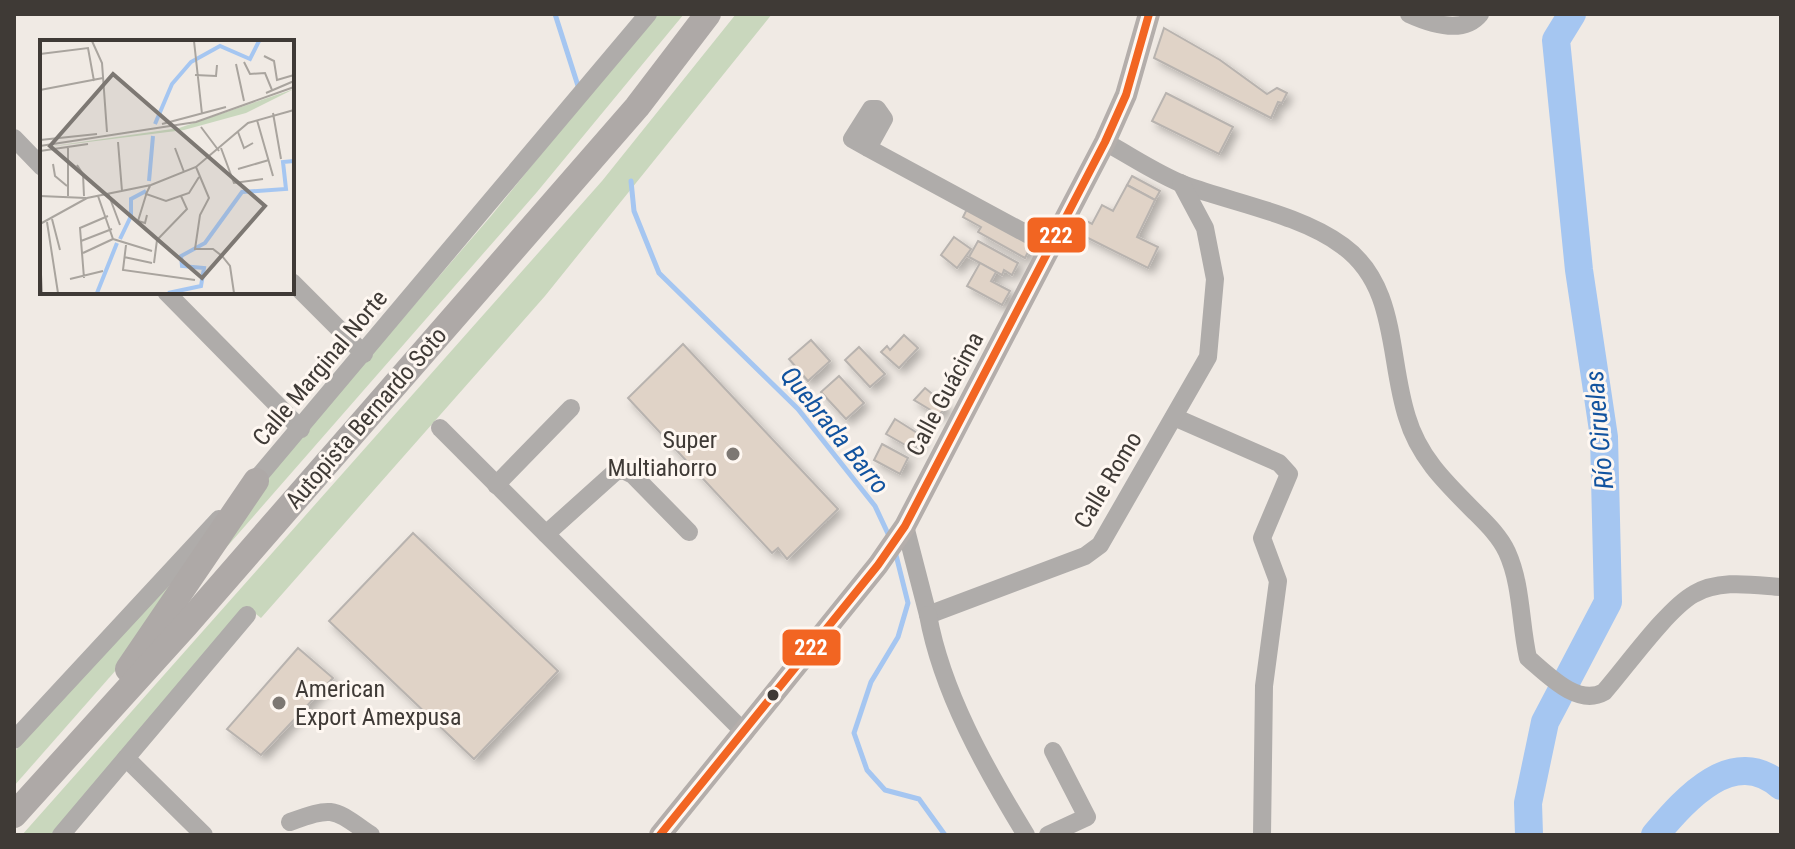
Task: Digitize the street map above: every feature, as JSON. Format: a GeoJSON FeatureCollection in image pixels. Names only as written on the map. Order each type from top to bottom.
{"type":"FeatureCollection","features":[{"type":"Feature","properties":{"kind":"highway","name":"Autopista Bernardo Soto"},"geometry":{"type":"LineString","coordinates":[[14,815],[186,625],[637,107],[708,14]]}},
{"type":"Feature","properties":{"kind":"highway"},"geometry":{"type":"LineString","coordinates":[[76,745],[256,481]]}},
{"type":"Feature","properties":{"kind":"main road","name":"Calle Guácima"},"geometry":{"type":"LineString","coordinates":[[665,834],[902,531],[1105,142],[1126,95],[1149,14]]}},
{"type":"Feature","properties":{"kind":"street","name":"Calle Marginal Norte"},"geometry":{"type":"LineString","coordinates":[[14,740],[108,635],[256,481],[648,14]]}},
{"type":"Feature","properties":{"kind":"street"},"geometry":{"type":"LineString","coordinates":[[1409,14],[1427,22],[1459,26],[1468,25],[1480,14]]}},
{"type":"Feature","properties":{"kind":"street"},"geometry":{"type":"LineString","coordinates":[[14,138],[40,165]]}},
{"type":"Feature","properties":{"kind":"street"},"geometry":{"type":"LineString","coordinates":[[1105,142],[1181,183],[1312,229],[1343,246],[1372,272],[1384,301],[1406,414],[1414,439],[1427,463],[1495,533],[1506,550],[1522,613],[1528,658],[1549,676],[1582,697],[1594,698],[1604,692],[1677,608],[1695,593],[1731,584],[1781,587]]}},
{"type":"Feature","properties":{"kind":"street"},"geometry":{"type":"LineString","coordinates":[[868,148],[1051,247]]}},
{"type":"Feature","properties":{"kind":"street","name":"Calle Romo"},"geometry":{"type":"LineString","coordinates":[[928,615],[1085,556],[1100,545],[1208,357],[1214,320],[1215,279],[1205,228],[1181,183]]}},
{"type":"Feature","properties":{"kind":"street"},"geometry":{"type":"LineString","coordinates":[[294,284],[364,354]]}},
{"type":"Feature","properties":{"kind":"street"},"geometry":{"type":"LineString","coordinates":[[168,294],[301,429]]}},
{"type":"Feature","properties":{"kind":"street"},"geometry":{"type":"LineString","coordinates":[[496,485],[571,408]]}},
{"type":"Feature","properties":{"kind":"street"},"geometry":{"type":"LineString","coordinates":[[1174,417],[1279,463],[1289,474],[1262,538],[1278,581],[1264,686],[1262,835]]}},
{"type":"Feature","properties":{"kind":"street"},"geometry":{"type":"LineString","coordinates":[[440,428],[745,733]]}},
{"type":"Feature","properties":{"kind":"street"},"geometry":{"type":"LineString","coordinates":[[546,534],[615,472],[623,470],[633,475],[689,532]]}},
{"type":"Feature","properties":{"kind":"street"},"geometry":{"type":"LineString","coordinates":[[902,531],[928,615],[936,657],[999,790],[1026,835]]}},
{"type":"Feature","properties":{"kind":"street"},"geometry":{"type":"LineString","coordinates":[[61,835],[247,615]]}},
{"type":"Feature","properties":{"kind":"street"},"geometry":{"type":"LineString","coordinates":[[1048,835],[1087,817],[1053,751]]}},
{"type":"Feature","properties":{"kind":"street"},"geometry":{"type":"LineString","coordinates":[[126,758],[196,833]]}},
{"type":"Feature","properties":{"kind":"street"},"geometry":{"type":"LineString","coordinates":[[290,822],[335,810],[371,835]]}},
{"type":"Feature","properties":{"kind":"green space"},"geometry":{"type":"Polygon","coordinates":[[[654,14],[684,14],[537,192],[196,582],[260,484],[491,216],[654,14]]]}},
{"type":"Feature","properties":{"kind":"green space"},"geometry":{"type":"Polygon","coordinates":[[[736,14],[772,14],[545,296],[261,618],[247,607],[51,835],[22,835],[602,181],[736,14]]]}},
{"type":"Feature","properties":{"kind":"green space"},"geometry":{"type":"Polygon","coordinates":[[[186,566],[116,670],[14,786],[14,752],[186,566]]]}},
{"type":"Feature","properties":{"kind":"building"},"geometry":{"type":"Polygon","coordinates":[[[1164,28],[1220,60],[1267,94],[1277,88],[1287,93],[1282,103],[1278,102],[1271,118],[1154,58],[1164,28]]]}},
{"type":"Feature","properties":{"kind":"building"},"geometry":{"type":"Polygon","coordinates":[[[1166,93],[1233,127],[1219,154],[1152,121],[1166,93]]]}},
{"type":"Feature","properties":{"kind":"building"},"geometry":{"type":"Polygon","coordinates":[[[1132,176],[1160,191],[1155,200],[1127,185],[1132,176]]]}},
{"type":"Feature","properties":{"kind":"building"},"geometry":{"type":"Polygon","coordinates":[[[1127,185],[1155,200],[1137,237],[1158,247],[1148,268],[1074,231],[1081,218],[1092,224],[1102,205],[1113,211],[1127,185]]]}},
{"type":"Feature","properties":{"kind":"building"},"geometry":{"type":"Polygon","coordinates":[[[968,207],[1033,242],[1025,258],[978,232],[981,227],[963,217],[968,207]]]}},
{"type":"Feature","properties":{"kind":"building"},"geometry":{"type":"Polygon","coordinates":[[[954,237],[971,249],[957,268],[941,255],[954,237]]]}},
{"type":"Feature","properties":{"kind":"building"},"geometry":{"type":"Polygon","coordinates":[[[978,241],[1018,263],[1012,275],[1004,270],[1002,275],[969,257],[978,241]]]}},
{"type":"Feature","properties":{"kind":"building"},"geometry":{"type":"Polygon","coordinates":[[[980,263],[996,272],[991,281],[1010,291],[1002,305],[967,286],[980,263]]]}},
{"type":"Feature","properties":{"kind":"building"},"geometry":{"type":"Polygon","coordinates":[[[904,335],[918,348],[899,368],[881,352],[887,346],[890,350],[904,335]]]}},
{"type":"Feature","properties":{"kind":"building"},"geometry":{"type":"Polygon","coordinates":[[[811,340],[830,361],[808,381],[789,359],[811,340]]]}},
{"type":"Feature","properties":{"kind":"building","name":"Super Multiahorro"},"geometry":{"type":"Polygon","coordinates":[[[683,344],[838,509],[787,559],[778,548],[772,553],[628,398],[683,344]]]}},
{"type":"Feature","properties":{"kind":"building"},"geometry":{"type":"Polygon","coordinates":[[[859,347],[885,374],[870,387],[845,360],[859,347]]]}},
{"type":"Feature","properties":{"kind":"building"},"geometry":{"type":"Polygon","coordinates":[[[839,376],[864,403],[846,419],[821,392],[839,376]]]}},
{"type":"Feature","properties":{"kind":"building"},"geometry":{"type":"Polygon","coordinates":[[[925,388],[947,406],[939,415],[914,400],[925,388]]]}},
{"type":"Feature","properties":{"kind":"building"},"geometry":{"type":"Polygon","coordinates":[[[895,419],[922,436],[914,450],[886,434],[895,419]]]}},
{"type":"Feature","properties":{"kind":"building"},"geometry":{"type":"Polygon","coordinates":[[[882,444],[908,458],[900,474],[874,460],[882,444]]]}},
{"type":"Feature","properties":{"kind":"building"},"geometry":{"type":"Polygon","coordinates":[[[413,533],[558,671],[474,759],[329,621],[413,533]]]}},
{"type":"Feature","properties":{"kind":"building","name":"American Export Amexpusa"},"geometry":{"type":"Polygon","coordinates":[[[298,648],[333,678],[261,755],[227,729],[298,648]]]}},
{"type":"Feature","properties":{"kind":"waterway","name":"Quebrada Barro"},"geometry":{"type":"LineString","coordinates":[[555,14],[579,89]]}},
{"type":"Feature","properties":{"kind":"waterway","name":"Río Ciruelas"},"geometry":{"type":"LineString","coordinates":[[1529,835],[1528,803],[1545,722],[1608,602],[1604,437],[1579,270],[1556,40],[1572,14]]}},
{"type":"Feature","properties":{"kind":"waterway","name":"Quebrada Barro"},"geometry":{"type":"LineString","coordinates":[[631,181],[634,211],[659,273],[798,409],[875,506],[890,538]]}},
{"type":"Feature","properties":{"kind":"waterway","name":"Quebrada Barro"},"geometry":{"type":"LineString","coordinates":[[895,551],[908,603],[898,637],[871,682],[854,733],[867,770],[885,790],[919,799],[945,835]]}},
{"type":"Feature","properties":{"kind":"waterway","name":"Río Ciruelas"},"geometry":{"type":"LineString","coordinates":[[1655,835],[1695,793],[1728,774],[1745,771],[1763,775],[1781,786]]}},
{"type":"Feature","properties":{"kind":"transit line","name":"222"},"geometry":{"type":"LineString","coordinates":[[660,835],[878,565],[905,526],[1105,142],[1126,95],[1149,14]]}},
{"type":"Feature","properties":{"kind":"place","name":"Super Multiahorro"},"geometry":{"type":"Point","coordinates":[733,454]}},
{"type":"Feature","properties":{"kind":"place","name":"American Export Amexpusa"},"geometry":{"type":"Point","coordinates":[279,703]}}]}
